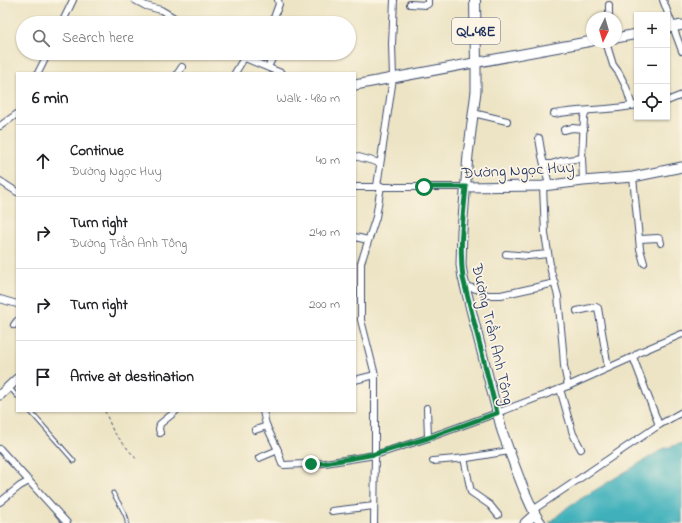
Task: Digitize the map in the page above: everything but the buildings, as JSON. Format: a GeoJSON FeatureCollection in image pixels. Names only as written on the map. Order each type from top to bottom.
{"type":"FeatureCollection","features":[{"type":"Feature","properties":{"kind":"main road","name":"Đường Trần Anh Tông"},"geometry":{"type":"LineString","coordinates":[[475,0],[476,91],[468,155],[461,250],[462,265],[465,287],[497,413],[509,451],[536,516]]}},
{"type":"Feature","properties":{"kind":"main road"},"geometry":{"type":"LineString","coordinates":[[622,37],[634,35]]}},
{"type":"Feature","properties":{"kind":"main road"},"geometry":{"type":"LineString","coordinates":[[356,85],[586,42]]}},
{"type":"Feature","properties":{"kind":"main road","name":"Đường Ngọc Huy"},"geometry":{"type":"LineString","coordinates":[[466,187],[546,186],[633,176],[682,167]]}},
{"type":"Feature","properties":{"kind":"main road"},"geometry":{"type":"LineString","coordinates":[[0,394],[16,380]]}},
{"type":"Feature","properties":{"kind":"main road"},"geometry":{"type":"LineString","coordinates":[[525,523],[536,516]]}},
{"type":"Feature","properties":{"kind":"street"},"geometry":{"type":"LineString","coordinates":[[65,16],[73,0]]}},
{"type":"Feature","properties":{"kind":"street"},"geometry":{"type":"LineString","coordinates":[[135,0],[146,6],[162,10],[172,16]]}},
{"type":"Feature","properties":{"kind":"street"},"geometry":{"type":"LineString","coordinates":[[275,16],[279,4],[278,0]]}},
{"type":"Feature","properties":{"kind":"street"},"geometry":{"type":"LineString","coordinates":[[374,523],[375,375],[361,320],[361,263],[376,217],[380,163],[393,78],[392,44],[394,0]]}},
{"type":"Feature","properties":{"kind":"street"},"geometry":{"type":"LineString","coordinates":[[410,4],[426,5],[428,4],[428,0]]}},
{"type":"Feature","properties":{"kind":"street"},"geometry":{"type":"LineString","coordinates":[[663,0],[682,51]]}},
{"type":"Feature","properties":{"kind":"street"},"geometry":{"type":"LineString","coordinates":[[609,5],[610,12]]}},
{"type":"Feature","properties":{"kind":"street"},"geometry":{"type":"LineString","coordinates":[[608,48],[613,65],[619,73],[634,104]]}},
{"type":"Feature","properties":{"kind":"street"},"geometry":{"type":"LineString","coordinates":[[38,72],[44,60]]}},
{"type":"Feature","properties":{"kind":"street"},"geometry":{"type":"LineString","coordinates":[[237,72],[243,60]]}},
{"type":"Feature","properties":{"kind":"street"},"geometry":{"type":"LineString","coordinates":[[249,60],[279,72]]}},
{"type":"Feature","properties":{"kind":"street"},"geometry":{"type":"LineString","coordinates":[[268,67],[272,60]]}},
{"type":"Feature","properties":{"kind":"street"},"geometry":{"type":"LineString","coordinates":[[179,72],[182,67]]}},
{"type":"Feature","properties":{"kind":"street"},"geometry":{"type":"LineString","coordinates":[[670,100],[682,95]]}},
{"type":"Feature","properties":{"kind":"street"},"geometry":{"type":"LineString","coordinates":[[554,114],[571,111],[634,106]]}},
{"type":"Feature","properties":{"kind":"street"},"geometry":{"type":"LineString","coordinates":[[583,181],[582,158],[586,111]]}},
{"type":"Feature","properties":{"kind":"street"},"geometry":{"type":"LineString","coordinates":[[473,113],[507,121]]}},
{"type":"Feature","properties":{"kind":"street"},"geometry":{"type":"LineString","coordinates":[[0,126],[16,115]]}},
{"type":"Feature","properties":{"kind":"street"},"geometry":{"type":"LineString","coordinates":[[564,130],[572,128],[584,129]]}},
{"type":"Feature","properties":{"kind":"street"},"geometry":{"type":"LineString","coordinates":[[539,138],[546,186],[545,234],[558,296],[564,366],[568,386]]}},
{"type":"Feature","properties":{"kind":"street"},"geometry":{"type":"LineString","coordinates":[[356,156],[380,163]]}},
{"type":"Feature","properties":{"kind":"street"},"geometry":{"type":"LineString","coordinates":[[544,164],[582,158]]}},
{"type":"Feature","properties":{"kind":"street"},"geometry":{"type":"LineString","coordinates":[[633,176],[640,249],[644,262]]}},
{"type":"Feature","properties":{"kind":"street"},"geometry":{"type":"LineString","coordinates":[[0,181],[16,191]]}},
{"type":"Feature","properties":{"kind":"street","name":"Đường Ngọc Huy"},"geometry":{"type":"LineString","coordinates":[[356,186],[466,187]]}},
{"type":"Feature","properties":{"kind":"street"},"geometry":{"type":"LineString","coordinates":[[356,237],[368,240]]}},
{"type":"Feature","properties":{"kind":"street"},"geometry":{"type":"LineString","coordinates":[[640,238],[658,238],[660,239],[661,243]]}},
{"type":"Feature","properties":{"kind":"street"},"geometry":{"type":"LineString","coordinates":[[506,254],[528,256],[548,254]]}},
{"type":"Feature","properties":{"kind":"street"},"geometry":{"type":"LineString","coordinates":[[465,287],[477,289],[487,295],[501,295],[555,283]]}},
{"type":"Feature","properties":{"kind":"street"},"geometry":{"type":"LineString","coordinates":[[0,299],[16,304]]}},
{"type":"Feature","properties":{"kind":"street"},"geometry":{"type":"LineString","coordinates":[[577,311],[596,307],[598,308],[608,368]]}},
{"type":"Feature","properties":{"kind":"street"},"geometry":{"type":"LineString","coordinates":[[263,412],[266,426],[278,450],[282,464],[284,465],[325,463],[375,454],[428,438],[568,386],[682,334]]}},
{"type":"Feature","properties":{"kind":"street"},"geometry":{"type":"LineString","coordinates":[[633,357],[659,425]]}},
{"type":"Feature","properties":{"kind":"street"},"geometry":{"type":"LineString","coordinates":[[356,380],[375,375]]}},
{"type":"Feature","properties":{"kind":"street"},"geometry":{"type":"LineString","coordinates":[[560,389],[573,434],[581,449]]}},
{"type":"Feature","properties":{"kind":"street"},"geometry":{"type":"LineString","coordinates":[[427,408],[428,438]]}},
{"type":"Feature","properties":{"kind":"street"},"geometry":{"type":"LineString","coordinates":[[160,433],[160,424],[175,412]]}},
{"type":"Feature","properties":{"kind":"street"},"geometry":{"type":"LineString","coordinates":[[536,516],[659,425],[682,412]]}},
{"type":"Feature","properties":{"kind":"street"},"geometry":{"type":"LineString","coordinates":[[255,430],[266,426]]}},
{"type":"Feature","properties":{"kind":"street"},"geometry":{"type":"LineString","coordinates":[[0,448],[65,521],[58,523]]}},
{"type":"Feature","properties":{"kind":"street"},"geometry":{"type":"LineString","coordinates":[[259,458],[278,450]]}},
{"type":"Feature","properties":{"kind":"street"},"geometry":{"type":"LineString","coordinates":[[433,461],[509,451]]}},
{"type":"Feature","properties":{"kind":"street"},"geometry":{"type":"LineString","coordinates":[[464,458],[471,492],[490,505],[498,515]]}},
{"type":"Feature","properties":{"kind":"street"},"geometry":{"type":"LineString","coordinates":[[0,502],[20,486],[29,481]]}},
{"type":"Feature","properties":{"kind":"street"},"geometry":{"type":"LineString","coordinates":[[332,511],[374,506]]}},
{"type":"Feature","properties":{"kind":"lane"},"geometry":{"type":"LineString","coordinates":[[9,387],[16,395]]}},
{"type":"Feature","properties":{"kind":"lane"},"geometry":{"type":"LineString","coordinates":[[31,412],[74,461]]}},
{"type":"Feature","properties":{"kind":"lane"},"geometry":{"type":"LineString","coordinates":[[113,493],[126,516],[128,521],[127,523]]}},
{"type":"Feature","properties":{"kind":"path"},"geometry":{"type":"LineString","coordinates":[[105,412],[113,431],[137,460]]}},
{"type":"Feature","properties":{"kind":"water"},"geometry":{"type":"Polygon","coordinates":[[[682,443],[682,523],[549,523],[569,506],[663,449],[682,443]]]}},
{"type":"Feature","properties":{"kind":"route"},"geometry":{"type":"LineString","coordinates":[[311,464],[375,454],[428,438],[497,413],[463,278],[461,250],[466,187],[424,187]]}}]}
